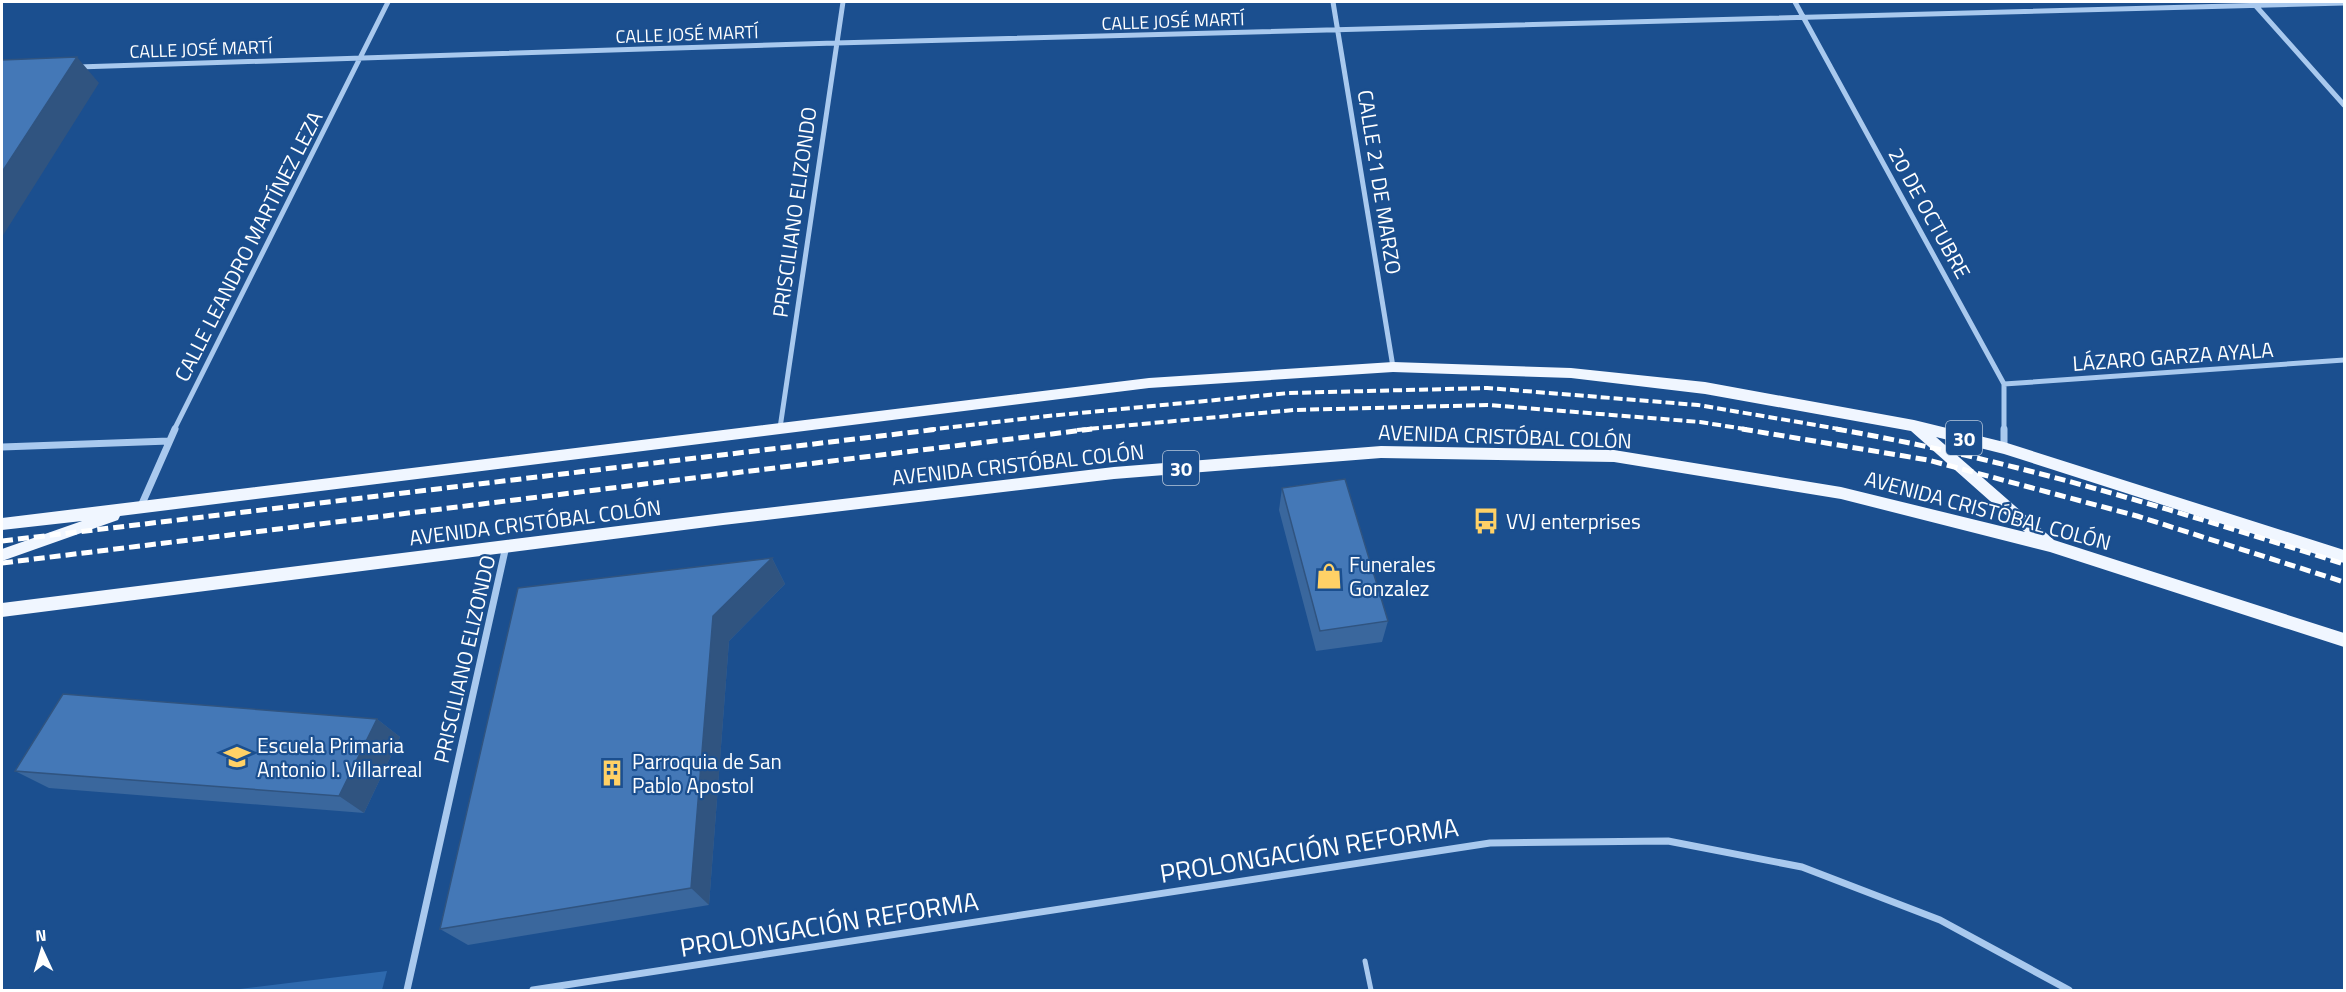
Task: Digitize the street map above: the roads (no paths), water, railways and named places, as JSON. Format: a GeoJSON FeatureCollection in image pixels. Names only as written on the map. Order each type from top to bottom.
{"type":"FeatureCollection","features":[{"type":"Feature","properties":{"kind":"main road","name":"30"},"geometry":{"type":"LineString","coordinates":[[2,524],[1149,383],[1393,367],[1571,373],[1694,387],[1914,426],[2004,448],[2344,556]]}},
{"type":"Feature","properties":{"kind":"main road"},"geometry":{"type":"LineString","coordinates":[[1914,426],[2050,545]]}},
{"type":"Feature","properties":{"kind":"main road","name":"AVENIDA CRISTÓBAL COLÓN"},"geometry":{"type":"LineString","coordinates":[[2,610],[506,546],[1114,473],[1381,452],[1614,456],[1841,493],[2050,545],[2344,640]]}},
{"type":"Feature","properties":{"kind":"main road"},"geometry":{"type":"LineString","coordinates":[[2,555],[141,506]]}},
{"type":"Feature","properties":{"kind":"street","name":"CALLE LEANDRO MARTÍNEZ LEZA"},"geometry":{"type":"LineString","coordinates":[[141,506],[169,441],[388,2]]}},
{"type":"Feature","properties":{"kind":"street","name":"PRISCILIANO ELIZONDO"},"geometry":{"type":"LineString","coordinates":[[780,428],[835,43],[843,2]]}},
{"type":"Feature","properties":{"kind":"street","name":"CALLE 21 DE MARZO"},"geometry":{"type":"LineString","coordinates":[[1333,2],[1393,367]]}},
{"type":"Feature","properties":{"kind":"street","name":"20 DE OCTUBRE"},"geometry":{"type":"LineString","coordinates":[[1795,2],[2004,384],[2004,448]]}},
{"type":"Feature","properties":{"kind":"street","name":"CALLE JOSÉ MARTÍ"},"geometry":{"type":"LineString","coordinates":[[73,67],[835,43],[1804,18],[2255,3],[2344,3]]}},
{"type":"Feature","properties":{"kind":"street"},"geometry":{"type":"LineString","coordinates":[[2255,3],[2344,105]]}},
{"type":"Feature","properties":{"kind":"street","name":"LÁZARO GARZA AYALA"},"geometry":{"type":"LineString","coordinates":[[2004,384],[2344,360]]}},
{"type":"Feature","properties":{"kind":"street"},"geometry":{"type":"LineString","coordinates":[[2,447],[169,441]]}},
{"type":"Feature","properties":{"kind":"street","name":"PRISCILIANO ELIZONDO"},"geometry":{"type":"LineString","coordinates":[[407,990],[506,546]]}},
{"type":"Feature","properties":{"kind":"street","name":"PROLONGACIÓN REFORMA"},"geometry":{"type":"LineString","coordinates":[[533,990],[1490,843],[1668,841],[1802,867],[1940,920],[2069,990]]}},
{"type":"Feature","properties":{"kind":"lane"},"geometry":{"type":"LineString","coordinates":[[1365,961],[1371,990]]}},
{"type":"Feature","properties":{"kind":"railway"},"geometry":{"type":"LineString","coordinates":[[927,430],[1289,393],[1487,388],[1698,405],[1845,430]]}},
{"type":"Feature","properties":{"kind":"railway"},"geometry":{"type":"LineString","coordinates":[[1077,430],[1294,410],[1488,405],[1700,422],[1751,430]]}},
{"type":"Feature","properties":{"kind":"railway"},"geometry":{"type":"LineString","coordinates":[[2,541],[939,429]]}},
{"type":"Feature","properties":{"kind":"railway"},"geometry":{"type":"LineString","coordinates":[[2,563],[1092,429]]}},
{"type":"Feature","properties":{"kind":"railway"},"geometry":{"type":"LineString","coordinates":[[1742,429],[1928,460],[2137,516],[2344,582]]}},
{"type":"Feature","properties":{"kind":"railway"},"geometry":{"type":"LineString","coordinates":[[1836,429],[1965,455],[2093,488],[2344,564]]}},
{"type":"Feature","properties":{"kind":"place","name":"VVJ enterprises"},"geometry":{"type":"Point","coordinates":[1486,521]}},
{"type":"Feature","properties":{"kind":"place","name":"Funerales Gonzalez"},"geometry":{"type":"Point","coordinates":[1329,576]}},
{"type":"Feature","properties":{"kind":"place","name":"Escuela Primaria Antonio I. Villarreal"},"geometry":{"type":"Point","coordinates":[237,757]}},
{"type":"Feature","properties":{"kind":"place","name":"Parroquia de San Pablo Apostol"},"geometry":{"type":"Point","coordinates":[612,773]}}]}
